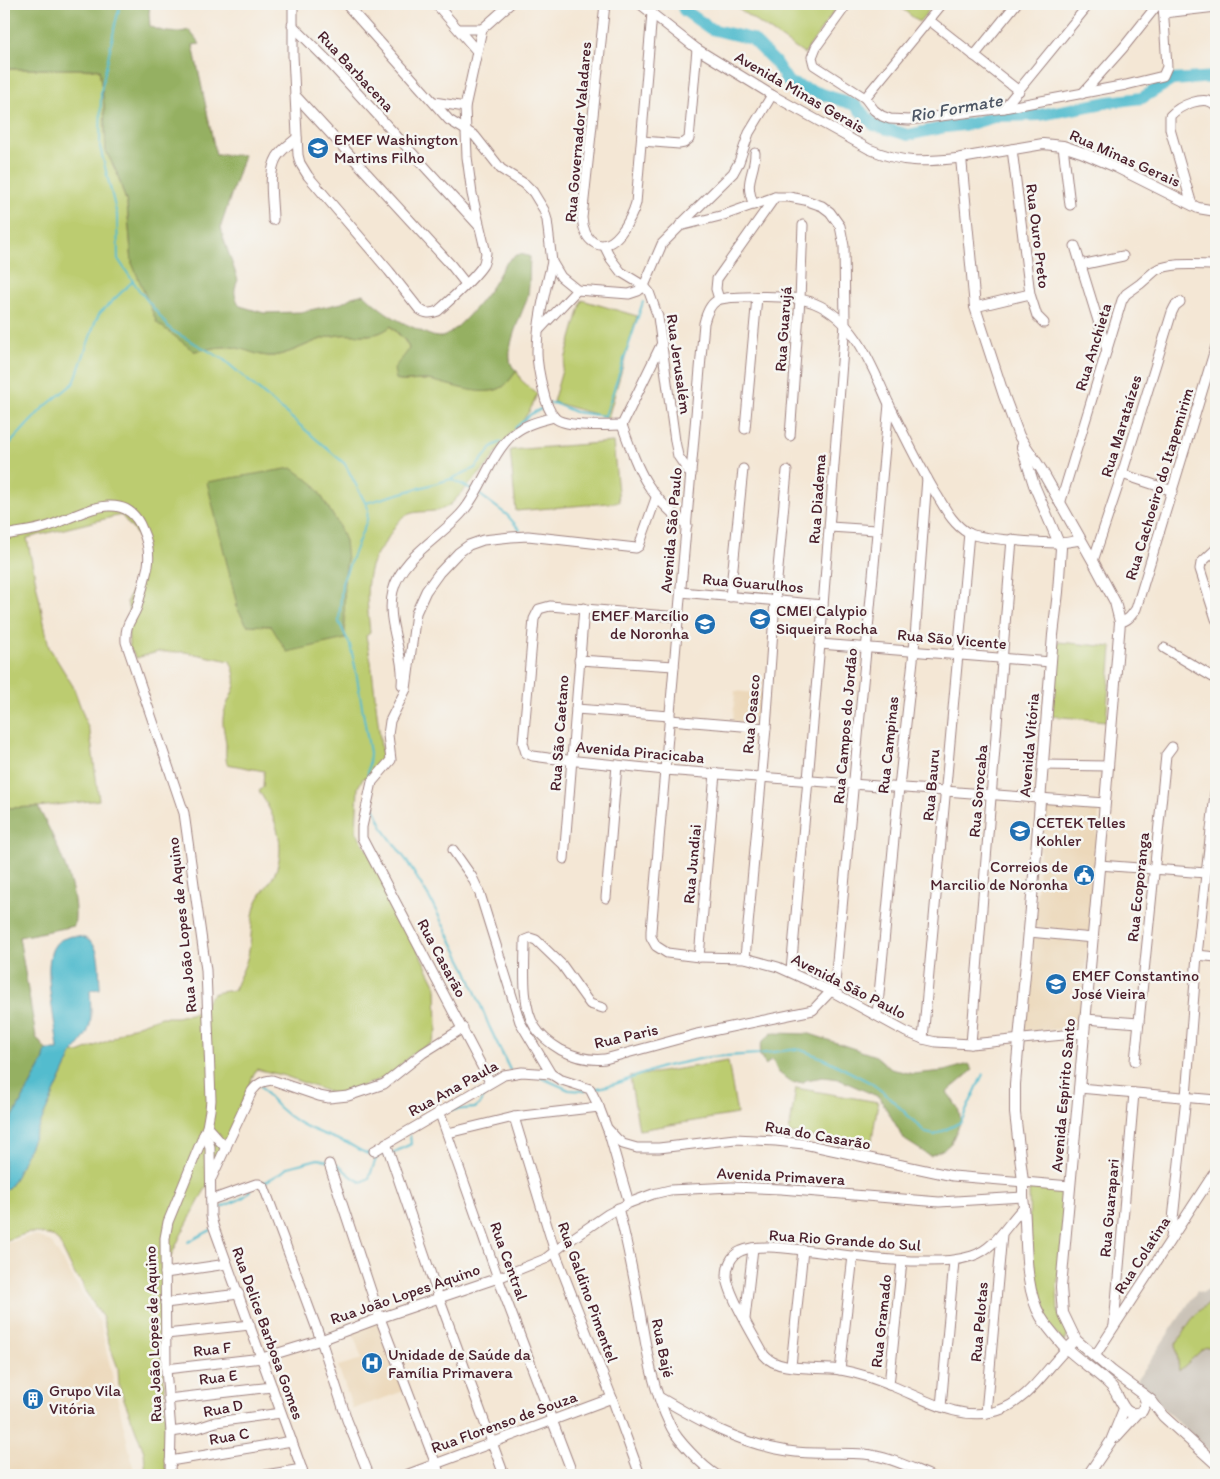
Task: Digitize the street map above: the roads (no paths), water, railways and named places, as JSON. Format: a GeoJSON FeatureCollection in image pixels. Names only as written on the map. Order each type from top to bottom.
{"type":"FeatureCollection","features":[{"type":"Feature","properties":{"kind":"street"},"geometry":{"type":"LineString","coordinates":[[293,4],[292,25],[298,155],[304,170],[419,309],[428,313],[438,311],[466,284],[483,265],[485,259],[486,253],[468,166],[465,107],[482,28],[510,4]]}},
{"type":"Feature","properties":{"kind":"street"},"geometry":{"type":"LineString","coordinates":[[346,4],[449,120],[465,129],[481,142],[501,168],[525,184],[539,201],[547,220],[552,262],[546,286],[537,354],[546,400],[554,418]]}},
{"type":"Feature","properties":{"kind":"street"},"geometry":{"type":"LineString","coordinates":[[436,4],[476,50]]}},
{"type":"Feature","properties":{"kind":"street","name":"Rua Governador Valadares"},"geometry":{"type":"LineString","coordinates":[[604,245],[595,244],[588,238],[582,218],[605,4]]}},
{"type":"Feature","properties":{"kind":"street","name":"Avenida Minas Gerais"},"geometry":{"type":"LineString","coordinates":[[640,4],[697,49],[772,95],[869,149],[884,156],[904,160],[925,162],[961,158]]}},
{"type":"Feature","properties":{"kind":"street"},"geometry":{"type":"LineString","coordinates":[[847,4],[816,46],[812,57],[814,65],[865,98],[874,110],[882,116],[900,120],[1004,108],[1149,80],[1165,74],[1167,67],[1164,8],[1216,7]]}},
{"type":"Feature","properties":{"kind":"street"},"geometry":{"type":"LineString","coordinates":[[865,98],[942,4]]}},
{"type":"Feature","properties":{"kind":"street"},"geometry":{"type":"LineString","coordinates":[[974,56],[1016,4]]}},
{"type":"Feature","properties":{"kind":"street"},"geometry":{"type":"LineString","coordinates":[[1004,108],[1089,4]]}},
{"type":"Feature","properties":{"kind":"street"},"geometry":{"type":"LineString","coordinates":[[1082,94],[1123,48],[1158,4]]}},
{"type":"Feature","properties":{"kind":"street"},"geometry":{"type":"LineString","coordinates":[[644,286],[621,272],[611,259],[604,245],[618,236],[630,221],[636,203],[652,13]]}},
{"type":"Feature","properties":{"kind":"street"},"geometry":{"type":"LineString","coordinates":[[929,20],[1019,91]]}},
{"type":"Feature","properties":{"kind":"street","name":"Rua Barbacena"},"geometry":{"type":"LineString","coordinates":[[292,25],[328,61],[479,226]]}},
{"type":"Feature","properties":{"kind":"street"},"geometry":{"type":"LineString","coordinates":[[459,29],[482,28]]}},
{"type":"Feature","properties":{"kind":"street"},"geometry":{"type":"LineString","coordinates":[[642,141],[684,144],[689,139],[697,49]]}},
{"type":"Feature","properties":{"kind":"street"},"geometry":{"type":"LineString","coordinates":[[552,262],[561,277],[577,290],[629,294],[638,291],[644,286],[662,244],[733,173],[749,133],[772,95]]}},
{"type":"Feature","properties":{"kind":"street"},"geometry":{"type":"LineString","coordinates":[[295,96],[451,265],[466,284]]}},
{"type":"Feature","properties":{"kind":"street"},"geometry":{"type":"LineString","coordinates":[[1192,205],[1170,129],[1170,116],[1180,108],[1198,102],[1210,101],[1216,106]]}},
{"type":"Feature","properties":{"kind":"street"},"geometry":{"type":"LineString","coordinates":[[434,102],[465,107]]}},
{"type":"Feature","properties":{"kind":"street"},"geometry":{"type":"LineString","coordinates":[[273,220],[272,177],[274,166],[277,157],[283,149],[297,138]]}},
{"type":"Feature","properties":{"kind":"street","name":"Rua Minas Gerais"},"geometry":{"type":"LineString","coordinates":[[961,158],[1043,144],[1063,146],[1116,168],[1192,205],[1216,211]]}},
{"type":"Feature","properties":{"kind":"street"},"geometry":{"type":"LineString","coordinates":[[1063,146],[1070,205]]}},
{"type":"Feature","properties":{"kind":"street","name":"Rua Ouro Preto"},"geometry":{"type":"LineString","coordinates":[[1012,149],[1030,294],[1037,316],[1044,323]]}},
{"type":"Feature","properties":{"kind":"street"},"geometry":{"type":"LineString","coordinates":[[754,205],[748,183],[755,153]]}},
{"type":"Feature","properties":{"kind":"street","name":"Avenida Espírito Santo"},"geometry":{"type":"LineString","coordinates":[[961,158],[976,307],[981,329],[1019,436],[1041,469],[1093,561],[1115,602],[1120,622],[1061,1287],[1063,1313],[1076,1340],[1154,1403],[1160,1412],[1216,1464]]}},
{"type":"Feature","properties":{"kind":"street"},"geometry":{"type":"LineString","coordinates":[[680,226],[724,215],[775,197]]}},
{"type":"Feature","properties":{"kind":"street"},"geometry":{"type":"LineString","coordinates":[[775,197],[717,278],[716,289],[719,299],[757,296],[800,299],[814,303],[839,317],[871,363],[926,478],[951,517],[969,534],[1060,543],[1081,540]]}},
{"type":"Feature","properties":{"kind":"street","name":"Rua Diadema"},"geometry":{"type":"LineString","coordinates":[[775,197],[789,197],[822,206],[836,218],[840,226],[844,246],[845,324],[830,527],[791,971]]}},
{"type":"Feature","properties":{"kind":"street","name":"Rua Guarujá"},"geometry":{"type":"LineString","coordinates":[[790,436],[800,299],[803,225]]}},
{"type":"Feature","properties":{"kind":"street"},"geometry":{"type":"LineString","coordinates":[[1075,246],[1108,351]]}},
{"type":"Feature","properties":{"kind":"street"},"geometry":{"type":"LineString","coordinates":[[1080,265],[1124,256]]}},
{"type":"Feature","properties":{"kind":"street","name":"Rua Anchieta"},"geometry":{"type":"LineString","coordinates":[[1060,504],[1124,297],[1156,270],[1177,265],[1216,265]]}},
{"type":"Feature","properties":{"kind":"street","name":"Rua Jerusalém"},"geometry":{"type":"LineString","coordinates":[[644,286],[649,292],[656,308],[676,448],[678,456],[691,475]]}},
{"type":"Feature","properties":{"kind":"street"},"geometry":{"type":"LineString","coordinates":[[539,330],[577,290]]}},
{"type":"Feature","properties":{"kind":"street"},"geometry":{"type":"LineString","coordinates":[[976,307],[1030,294]]}},
{"type":"Feature","properties":{"kind":"street","name":"Rua Guarujá"},"geometry":{"type":"LineString","coordinates":[[745,428],[757,296]]}},
{"type":"Feature","properties":{"kind":"street","name":"Avenida São Paulo"},"geometry":{"type":"LineString","coordinates":[[719,299],[711,304],[707,310],[704,323],[651,937],[656,946],[668,953],[699,957],[745,958],[791,971],[906,1032],[936,1042],[971,1044],[1084,1033]]}},
{"type":"Feature","properties":{"kind":"street","name":"Rua Marataízes"},"geometry":{"type":"LineString","coordinates":[[1093,561],[1172,312],[1180,302]]}},
{"type":"Feature","properties":{"kind":"street"},"geometry":{"type":"LineString","coordinates":[[662,343],[622,425],[637,464],[656,498],[669,512],[687,524]]}},
{"type":"Feature","properties":{"kind":"street","name":"Rua Cachoeiro do Itapemirim"},"geometry":{"type":"LineString","coordinates":[[1120,622],[1125,621],[1136,609],[1216,346]]}},
{"type":"Feature","properties":{"kind":"street","name":"Rua Campos do Jordão"},"geometry":{"type":"LineString","coordinates":[[831,991],[836,979],[889,403]]}},
{"type":"Feature","properties":{"kind":"street"},"geometry":{"type":"LineString","coordinates":[[400,698],[402,680],[399,648],[391,607],[392,592],[396,582],[405,568],[427,544],[449,527],[466,508],[492,462],[513,434],[528,425],[554,418],[569,423],[622,425]]}},
{"type":"Feature","properties":{"kind":"street","name":"Avenida Vitória"},"geometry":{"type":"LineString","coordinates":[[1019,436],[1031,476],[1060,543],[1058,592],[1015,1084],[1015,1113],[1023,1182],[1029,1273],[1040,1317],[1064,1346],[1109,1384],[1123,1406]]}},
{"type":"Feature","properties":{"kind":"street"},"geometry":{"type":"LineString","coordinates":[[1031,476],[1034,470],[1041,469]]}},
{"type":"Feature","properties":{"kind":"street"},"geometry":{"type":"LineString","coordinates":[[730,596],[743,470]]}},
{"type":"Feature","properties":{"kind":"street","name":"Rua Osasco"},"geometry":{"type":"LineString","coordinates":[[745,958],[787,472]]}},
{"type":"Feature","properties":{"kind":"street"},"geometry":{"type":"LineString","coordinates":[[1122,474],[1173,491]]}},
{"type":"Feature","properties":{"kind":"street","name":"Rua Campinas"},"geometry":{"type":"LineString","coordinates":[[877,1015],[914,651],[926,478]]}},
{"type":"Feature","properties":{"kind":"street","name":"Rua Casarão"},"geometry":{"type":"LineString","coordinates":[[490,1082],[362,838],[362,827],[372,782],[391,760],[388,728],[400,698],[406,689],[416,613],[426,590],[439,572],[469,544],[483,540],[528,536],[636,548],[639,546],[656,498]]}},
{"type":"Feature","properties":{"kind":"street","name":"Rua João Lopes de Aquino"},"geometry":{"type":"LineString","coordinates":[[4,534],[49,526],[75,514],[100,507],[116,506],[125,509],[141,525],[149,558],[137,607],[126,626],[126,642],[180,800],[187,828],[206,970],[211,1100],[205,1132],[166,1228],[166,1369],[172,1432],[170,1475]]}},
{"type":"Feature","properties":{"kind":"street"},"geometry":{"type":"LineString","coordinates":[[830,527],[876,530]]}},
{"type":"Feature","properties":{"kind":"street","name":"Rua Bauru"},"geometry":{"type":"LineString","coordinates":[[923,1039],[969,534]]}},
{"type":"Feature","properties":{"kind":"street","name":"Rua Sorocaba"},"geometry":{"type":"LineString","coordinates":[[971,1044],[1004,658],[1012,539]]}},
{"type":"Feature","properties":{"kind":"street"},"geometry":{"type":"LineString","coordinates":[[1216,549],[1201,562],[1200,566],[1216,619]]}},
{"type":"Feature","properties":{"kind":"street","name":"Rua Guarulhos"},"geometry":{"type":"LineString","coordinates":[[681,592],[823,604]]}},
{"type":"Feature","properties":{"kind":"street","name":"Avenida Piracicaba"},"geometry":{"type":"LineString","coordinates":[[679,617],[544,606],[534,619],[523,743],[526,753],[533,756],[572,761],[665,770],[1105,803]]}},
{"type":"Feature","properties":{"kind":"street","name":"Rua São Caetano"},"geometry":{"type":"LineString","coordinates":[[564,859],[584,608]]}},
{"type":"Feature","properties":{"kind":"street","name":"Rua São Vicente"},"geometry":{"type":"LineString","coordinates":[[820,644],[1051,662]]}},
{"type":"Feature","properties":{"kind":"street"},"geometry":{"type":"LineString","coordinates":[[1164,648],[1216,679]]}},
{"type":"Feature","properties":{"kind":"street"},"geometry":{"type":"LineString","coordinates":[[579,660],[674,666]]}},
{"type":"Feature","properties":{"kind":"street"},"geometry":{"type":"LineString","coordinates":[[576,709],[766,728]]}},
{"type":"Feature","properties":{"kind":"street","name":"Rua Ecoporanga"},"geometry":{"type":"LineString","coordinates":[[1134,1061],[1166,755],[1172,747]]}},
{"type":"Feature","properties":{"kind":"street"},"geometry":{"type":"LineString","coordinates":[[606,898],[617,765]]}},
{"type":"Feature","properties":{"kind":"street"},"geometry":{"type":"LineString","coordinates":[[1043,765],[1108,766]]}},
{"type":"Feature","properties":{"kind":"street","name":"Rua Jundiai"},"geometry":{"type":"LineString","coordinates":[[699,957],[715,773]]}},
{"type":"Feature","properties":{"kind":"street"},"geometry":{"type":"LineString","coordinates":[[1171,1238],[1186,1097],[1197,955],[1216,785]]}},
{"type":"Feature","properties":{"kind":"street"},"geometry":{"type":"LineString","coordinates":[[454,850],[472,877],[480,894],[520,1022],[551,1074]]}},
{"type":"Feature","properties":{"kind":"street"},"geometry":{"type":"LineString","coordinates":[[1099,865],[1206,873]]}},
{"type":"Feature","properties":{"kind":"street"},"geometry":{"type":"LineString","coordinates":[[1029,932],[1093,938]]}},
{"type":"Feature","properties":{"kind":"street","name":"Rua Paris"},"geometry":{"type":"LineString","coordinates":[[603,1008],[590,1004],[562,965],[536,940],[530,938],[525,940],[525,988],[534,1026],[544,1039],[556,1047],[582,1058],[605,1059],[697,1034],[813,1010],[831,991]]}},
{"type":"Feature","properties":{"kind":"street"},"geometry":{"type":"LineString","coordinates":[[1197,955],[1216,957]]}},
{"type":"Feature","properties":{"kind":"street"},"geometry":{"type":"LineString","coordinates":[[1085,1019],[1138,1024]]}},
{"type":"Feature","properties":{"kind":"street"},"geometry":{"type":"LineString","coordinates":[[211,1178],[252,1091],[257,1085],[264,1081],[272,1080],[319,1096],[329,1098],[348,1096],[384,1084],[423,1053],[462,1028]]}},
{"type":"Feature","properties":{"kind":"street","name":"Rua Ana Paula"},"geometry":{"type":"LineString","coordinates":[[374,1151],[490,1082],[513,1073],[551,1074],[559,1079],[590,1089],[599,1107]]}},
{"type":"Feature","properties":{"kind":"street"},"geometry":{"type":"LineString","coordinates":[[1079,1088],[1216,1100]]}},
{"type":"Feature","properties":{"kind":"street","name":"Rua Guarapari"},"geometry":{"type":"LineString","coordinates":[[1114,1326],[1134,1093]]}},
{"type":"Feature","properties":{"kind":"street"},"geometry":{"type":"LineString","coordinates":[[448,1133],[514,1117],[599,1107]]}},
{"type":"Feature","properties":{"kind":"street","name":"Rua do Casarão"},"geometry":{"type":"LineString","coordinates":[[599,1107],[607,1128],[616,1139],[623,1144],[637,1148],[659,1148],[720,1140],[749,1139],[776,1141],[804,1144],[953,1176],[1023,1182]]}},
{"type":"Feature","properties":{"kind":"street","name":"Rua Central"},"geometry":{"type":"LineString","coordinates":[[439,1111],[498,1278],[572,1475]]}},
{"type":"Feature","properties":{"kind":"street","name":"Rua Galdino Pimentel"},"geometry":{"type":"LineString","coordinates":[[514,1117],[556,1252],[640,1475]]}},
{"type":"Feature","properties":{"kind":"street"},"geometry":{"type":"LineString","coordinates":[[607,1128],[629,1203]]}},
{"type":"Feature","properties":{"kind":"street"},"geometry":{"type":"LineString","coordinates":[[205,1132],[226,1148]]}},
{"type":"Feature","properties":{"kind":"street","name":"Rua Delice Barbosa Gomes"},"geometry":{"type":"LineString","coordinates":[[205,1132],[209,1144],[213,1225],[303,1472]]}},
{"type":"Feature","properties":{"kind":"street"},"geometry":{"type":"LineString","coordinates":[[386,1143],[439,1298],[494,1443],[504,1475]]}},
{"type":"Feature","properties":{"kind":"street"},"geometry":{"type":"LineString","coordinates":[[329,1164],[380,1318],[440,1475]]}},
{"type":"Feature","properties":{"kind":"street","name":"Rua Colatina"},"geometry":{"type":"LineString","coordinates":[[1095,1356],[1216,1170]]}},
{"type":"Feature","properties":{"kind":"street"},"geometry":{"type":"LineString","coordinates":[[1023,1182],[1070,1186]]}},
{"type":"Feature","properties":{"kind":"street"},"geometry":{"type":"LineString","coordinates":[[211,1200],[256,1184],[262,1185],[266,1190],[368,1475]]}},
{"type":"Feature","properties":{"kind":"street","name":"Avenida Primavera"},"geometry":{"type":"LineString","coordinates":[[556,1252],[563,1245],[618,1208],[653,1194],[670,1190],[732,1187],[781,1189],[932,1202],[1024,1202]]}},
{"type":"Feature","properties":{"kind":"street","name":"Rua Rio Grande do Sul"},"geometry":{"type":"LineString","coordinates":[[1024,1202],[1002,1234],[991,1246],[974,1256],[954,1261],[902,1261],[771,1247],[753,1248],[735,1255],[727,1267],[728,1285],[768,1360],[778,1365],[840,1370],[889,1385],[941,1407],[964,1414],[1001,1410],[1018,1401],[1064,1346]]}},
{"type":"Feature","properties":{"kind":"street","name":"Rua Bajé"},"geometry":{"type":"LineString","coordinates":[[618,1208],[630,1253],[646,1347],[659,1397],[675,1434],[708,1469],[717,1475]]}},
{"type":"Feature","properties":{"kind":"street","name":"Rua Pelotas"},"geometry":{"type":"LineString","coordinates":[[986,1413],[1002,1234]]}},
{"type":"Feature","properties":{"kind":"street"},"geometry":{"type":"LineString","coordinates":[[745,1319],[753,1248]]}},
{"type":"Feature","properties":{"kind":"street"},"geometry":{"type":"LineString","coordinates":[[791,1366],[803,1250]]}},
{"type":"Feature","properties":{"kind":"street","name":"Rua João Lopes Aquino"},"geometry":{"type":"LineString","coordinates":[[262,1358],[321,1340],[498,1278],[545,1259],[556,1252]]}},
{"type":"Feature","properties":{"kind":"street"},"geometry":{"type":"LineString","coordinates":[[840,1370],[853,1256]]}},
{"type":"Feature","properties":{"kind":"street","name":"Rua Gramado"},"geometry":{"type":"LineString","coordinates":[[889,1385],[902,1261]]}},
{"type":"Feature","properties":{"kind":"street"},"geometry":{"type":"LineString","coordinates":[[941,1407],[954,1261]]}},
{"type":"Feature","properties":{"kind":"street"},"geometry":{"type":"LineString","coordinates":[[165,1273],[227,1264]]}},
{"type":"Feature","properties":{"kind":"street"},"geometry":{"type":"LineString","coordinates":[[165,1303],[239,1294]]}},
{"type":"Feature","properties":{"kind":"street"},"geometry":{"type":"LineString","coordinates":[[166,1334],[250,1325]]}},
{"type":"Feature","properties":{"kind":"street"},"geometry":{"type":"LineString","coordinates":[[1064,1346],[1076,1340]]}},
{"type":"Feature","properties":{"kind":"street","name":"Rua F"},"geometry":{"type":"LineString","coordinates":[[166,1369],[262,1358]]}},
{"type":"Feature","properties":{"kind":"street","name":"Rua E"},"geometry":{"type":"LineString","coordinates":[[168,1399],[272,1387]]}},
{"type":"Feature","properties":{"kind":"street"},"geometry":{"type":"LineString","coordinates":[[1089,1475],[1111,1441],[1140,1412],[1146,1402],[1141,1392],[1133,1390],[1124,1394],[1123,1406],[1111,1441]]}},
{"type":"Feature","properties":{"kind":"street"},"geometry":{"type":"LineString","coordinates":[[659,1397],[700,1421],[746,1440],[787,1451],[877,1456],[929,1475]]}},
{"type":"Feature","properties":{"kind":"street","name":"Rua Florenso de Souza"},"geometry":{"type":"LineString","coordinates":[[406,1475],[612,1398]]}},
{"type":"Feature","properties":{"kind":"street"},"geometry":{"type":"LineString","coordinates":[[1123,1406],[1132,1414],[1150,1409],[1160,1412]]}},
{"type":"Feature","properties":{"kind":"street","name":"Rua D"},"geometry":{"type":"LineString","coordinates":[[172,1432],[198,1428],[216,1422],[281,1413]]}},
{"type":"Feature","properties":{"kind":"street","name":"Rua C"},"geometry":{"type":"LineString","coordinates":[[170,1461],[292,1442]]}},
{"type":"Feature","properties":{"kind":"street"},"geometry":{"type":"LineString","coordinates":[[266,1475],[303,1472]]}},
{"type":"Feature","properties":{"kind":"water"},"geometry":{"type":"Polygon","coordinates":[[[72,936],[82,937],[94,945],[98,959],[100,989],[90,990],[91,1017],[88,1030],[73,1052],[16,1176],[4,1192],[4,1133],[43,1062],[46,1050],[58,1050],[49,966],[51,954],[58,941],[72,936]]]}},
{"type":"Feature","properties":{"kind":"waterway"},"geometry":{"type":"LineString","coordinates":[[121,4],[101,91],[100,147],[117,215],[118,259],[139,290],[171,330],[223,359],[345,464],[368,508],[367,520],[342,583],[339,622],[350,645],[355,666],[370,753],[367,783]]}},
{"type":"Feature","properties":{"kind":"waterway","name":"Rio Formate"},"geometry":{"type":"LineString","coordinates":[[682,4],[684,10],[711,29],[752,39],[775,62],[789,83],[855,105],[874,125],[908,135],[970,124],[997,116],[1040,115],[1142,98],[1172,80],[1216,77]]}},
{"type":"Feature","properties":{"kind":"waterway"},"geometry":{"type":"LineString","coordinates":[[4,450],[43,408],[74,383],[100,313],[133,281]]}},
{"type":"Feature","properties":{"kind":"waterway"},"geometry":{"type":"LineString","coordinates":[[549,404],[554,403],[575,412],[605,416],[643,302]]}},
{"type":"Feature","properties":{"kind":"waterway"},"geometry":{"type":"LineString","coordinates":[[515,428],[531,414],[545,407]]}},
{"type":"Feature","properties":{"kind":"waterway"},"geometry":{"type":"LineString","coordinates":[[366,503],[451,479],[475,468],[493,446],[501,442]]}},
{"type":"Feature","properties":{"kind":"waterway"},"geometry":{"type":"LineString","coordinates":[[451,479],[473,490]]}},
{"type":"Feature","properties":{"kind":"waterway"},"geometry":{"type":"LineString","coordinates":[[479,494],[507,515],[520,530]]}},
{"type":"Feature","properties":{"kind":"waterway"},"geometry":{"type":"LineString","coordinates":[[371,800],[384,830],[406,860],[430,899],[467,971],[489,1026],[510,1070]]}},
{"type":"Feature","properties":{"kind":"waterway"},"geometry":{"type":"LineString","coordinates":[[594,1089],[615,1084],[662,1067],[709,1057],[798,1049],[823,1058],[871,1083],[888,1096],[926,1133],[935,1135],[961,1122],[983,1074]]}},
{"type":"Feature","properties":{"kind":"waterway"},"geometry":{"type":"LineString","coordinates":[[452,1110],[475,1108],[480,1104],[488,1089],[511,1077]]}},
{"type":"Feature","properties":{"kind":"waterway"},"geometry":{"type":"LineString","coordinates":[[540,1077],[569,1090],[585,1091]]}},
{"type":"Feature","properties":{"kind":"waterway"},"geometry":{"type":"LineString","coordinates":[[261,1087],[280,1109],[299,1123],[368,1154],[386,1154]]}},
{"type":"Feature","properties":{"kind":"waterway"},"geometry":{"type":"LineString","coordinates":[[393,1153],[411,1144],[410,1135]]}},
{"type":"Feature","properties":{"kind":"waterway"},"geometry":{"type":"LineString","coordinates":[[333,1163],[362,1182],[369,1178],[377,1156]]}},
{"type":"Feature","properties":{"kind":"waterway"},"geometry":{"type":"LineString","coordinates":[[263,1183],[288,1167],[318,1159],[329,1161]]}},
{"type":"Feature","properties":{"kind":"waterway"},"geometry":{"type":"LineString","coordinates":[[215,1212],[243,1198],[250,1190]]}},
{"type":"Feature","properties":{"kind":"waterway"},"geometry":{"type":"LineString","coordinates":[[188,1242],[211,1230]]}},
{"type":"Feature","properties":{"kind":"place","name":"EMEF Washington Martins Filho"},"geometry":{"type":"Point","coordinates":[318,148]}},
{"type":"Feature","properties":{"kind":"place","name":"CMEI Calypio Siqueira Rocha"},"geometry":{"type":"Point","coordinates":[760,619]}},
{"type":"Feature","properties":{"kind":"place","name":"EMEF Marcílio de Noronha"},"geometry":{"type":"Point","coordinates":[705,624]}},
{"type":"Feature","properties":{"kind":"place","name":"CETEK Telles Kohler"},"geometry":{"type":"Point","coordinates":[1020,831]}},
{"type":"Feature","properties":{"kind":"place","name":"Correios de Marcilio de Noronha"},"geometry":{"type":"Point","coordinates":[1084,875]}},
{"type":"Feature","properties":{"kind":"place","name":"EMEF Constantino José Vieira"},"geometry":{"type":"Point","coordinates":[1056,984]}},
{"type":"Feature","properties":{"kind":"place","name":"Unidade de Saúde da Família Primavera"},"geometry":{"type":"Point","coordinates":[372,1363]}},
{"type":"Feature","properties":{"kind":"place","name":"Grupo Vila Vitória"},"geometry":{"type":"Point","coordinates":[33,1399]}}]}
